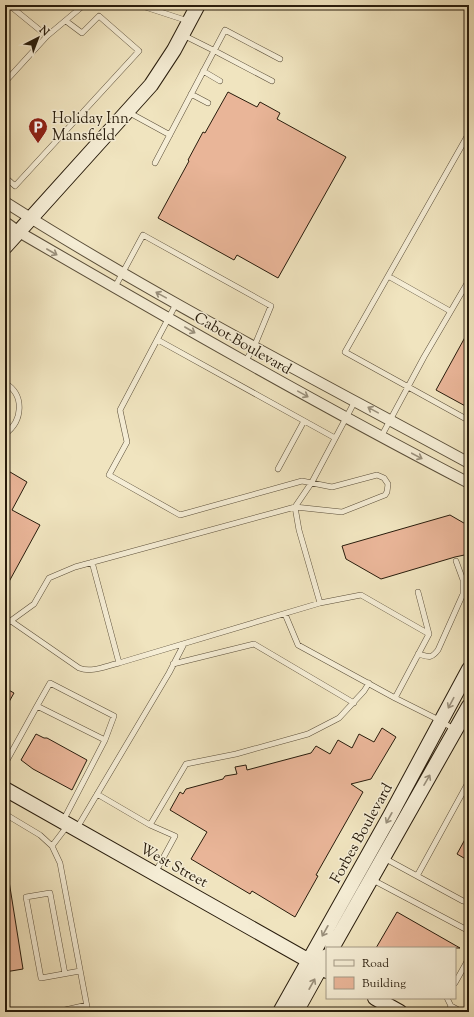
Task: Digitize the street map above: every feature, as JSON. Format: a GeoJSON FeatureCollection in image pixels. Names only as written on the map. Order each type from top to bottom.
{"type":"FeatureCollection","features":[{"type":"Feature","properties":{"kind":"street"},"geometry":{"type":"LineString","coordinates":[[5,247],[128,112],[151,84],[174,50],[198,5]]}},
{"type":"Feature","properties":{"kind":"street","name":"Cabot Boulevard"},"geometry":{"type":"LineString","coordinates":[[5,202],[122,273],[254,347],[469,463]]}},
{"type":"Feature","properties":{"kind":"street","name":"Cabot Boulevard"},"geometry":{"type":"LineString","coordinates":[[5,222],[19,232],[245,362],[381,437],[469,483]]}},
{"type":"Feature","properties":{"kind":"street","name":"Forbes Boulevard"},"geometry":{"type":"LineString","coordinates":[[332,947],[441,721],[469,670]]}},
{"type":"Feature","properties":{"kind":"street","name":"Forbes Boulevard"},"geometry":{"type":"LineString","coordinates":[[330,947],[369,872],[383,857],[469,706]]}},
{"type":"Feature","properties":{"kind":"street","name":"West Street"},"geometry":{"type":"LineString","coordinates":[[5,789],[321,964]]}},
{"type":"Feature","properties":{"kind":"street","name":"Forbes Boulevard"},"geometry":{"type":"LineString","coordinates":[[296,1012],[326,954]]}},
{"type":"Feature","properties":{"kind":"street","name":"Forbes Boulevard"},"geometry":{"type":"LineString","coordinates":[[280,1012],[321,964]]}},
{"type":"Feature","properties":{"kind":"street"},"geometry":{"type":"LineString","coordinates":[[377,999],[400,1012]]}},
{"type":"Feature","properties":{"kind":"lane"},"geometry":{"type":"LineString","coordinates":[[9,5],[47,36]]}},
{"type":"Feature","properties":{"kind":"lane"},"geometry":{"type":"LineString","coordinates":[[5,82],[47,36],[84,5]]}},
{"type":"Feature","properties":{"kind":"lane"},"geometry":{"type":"LineString","coordinates":[[139,5],[189,21]]}},
{"type":"Feature","properties":{"kind":"lane"},"geometry":{"type":"LineString","coordinates":[[5,177],[15,186],[139,51],[99,16],[82,33],[66,21]]}},
{"type":"Feature","properties":{"kind":"lane"},"geometry":{"type":"LineString","coordinates":[[155,164],[225,30],[280,59]]}},
{"type":"Feature","properties":{"kind":"lane"},"geometry":{"type":"LineString","coordinates":[[182,35],[272,81]]}},
{"type":"Feature","properties":{"kind":"lane"},"geometry":{"type":"LineString","coordinates":[[203,71],[220,81]]}},
{"type":"Feature","properties":{"kind":"lane"},"geometry":{"type":"LineString","coordinates":[[5,89],[7,94],[5,97]]}},
{"type":"Feature","properties":{"kind":"lane"},"geometry":{"type":"LineString","coordinates":[[191,94],[208,103]]}},
{"type":"Feature","properties":{"kind":"lane"},"geometry":{"type":"LineString","coordinates":[[128,112],[170,135]]}},
{"type":"Feature","properties":{"kind":"lane"},"geometry":{"type":"LineString","coordinates":[[468,420],[344,352],[469,133]]}},
{"type":"Feature","properties":{"kind":"lane"},"geometry":{"type":"LineString","coordinates":[[115,287],[143,235],[271,306],[254,347],[245,362]]}},
{"type":"Feature","properties":{"kind":"lane"},"geometry":{"type":"LineString","coordinates":[[388,276],[450,311]]}},
{"type":"Feature","properties":{"kind":"lane"},"geometry":{"type":"LineString","coordinates":[[381,437],[407,387],[469,280]]}},
{"type":"Feature","properties":{"kind":"lane"},"geometry":{"type":"LineString","coordinates":[[5,625],[34,604],[49,578],[75,567],[295,508],[342,512],[382,497],[387,492],[387,481],[381,475],[332,487],[302,481],[180,515],[109,475],[127,442],[120,410],[177,303]]}},
{"type":"Feature","properties":{"kind":"lane"},"geometry":{"type":"LineString","coordinates":[[158,340],[335,438]]}},
{"type":"Feature","properties":{"kind":"lane"},"geometry":{"type":"LineString","coordinates":[[5,383],[17,396],[20,411],[15,425],[5,434]]}},
{"type":"Feature","properties":{"kind":"lane"},"geometry":{"type":"LineString","coordinates":[[320,603],[299,530],[295,508],[312,482],[356,401]]}},
{"type":"Feature","properties":{"kind":"lane"},"geometry":{"type":"LineString","coordinates":[[278,468],[304,421]]}},
{"type":"Feature","properties":{"kind":"lane"},"geometry":{"type":"LineString","coordinates":[[418,654],[428,657],[433,656],[438,650],[463,594],[463,580],[456,561]]}},
{"type":"Feature","properties":{"kind":"lane"},"geometry":{"type":"LineString","coordinates":[[92,562],[119,663]]}},
{"type":"Feature","properties":{"kind":"lane"},"geometry":{"type":"LineString","coordinates":[[395,698],[429,634],[418,592]]}},
{"type":"Feature","properties":{"kind":"lane"},"geometry":{"type":"LineString","coordinates":[[11,621],[84,670],[119,663],[320,603],[362,595],[429,634]]}},
{"type":"Feature","properties":{"kind":"lane"},"geometry":{"type":"LineString","coordinates":[[285,614],[298,645],[456,730]]}},
{"type":"Feature","properties":{"kind":"lane"},"geometry":{"type":"LineString","coordinates":[[52,846],[97,794],[184,644]]}},
{"type":"Feature","properties":{"kind":"lane"},"geometry":{"type":"LineString","coordinates":[[173,664],[254,644],[354,702]]}},
{"type":"Feature","properties":{"kind":"lane"},"geometry":{"type":"LineString","coordinates":[[5,764],[50,683],[114,716],[69,825]]}},
{"type":"Feature","properties":{"kind":"lane"},"geometry":{"type":"LineString","coordinates":[[150,825],[186,764],[236,754],[308,734],[339,718],[364,691],[368,683]]}},
{"type":"Feature","properties":{"kind":"lane"},"geometry":{"type":"LineString","coordinates":[[37,706],[104,740]]}},
{"type":"Feature","properties":{"kind":"lane"},"geometry":{"type":"LineString","coordinates":[[417,876],[469,781]]}},
{"type":"Feature","properties":{"kind":"lane"},"geometry":{"type":"LineString","coordinates":[[97,794],[150,825],[175,836],[155,873]]}},
{"type":"Feature","properties":{"kind":"lane"},"geometry":{"type":"LineString","coordinates":[[5,814],[40,835],[52,846],[60,863],[88,1012]]}},
{"type":"Feature","properties":{"kind":"lane"},"geometry":{"type":"LineString","coordinates":[[383,857],[469,903]]}},
{"type":"Feature","properties":{"kind":"lane"},"geometry":{"type":"LineString","coordinates":[[369,872],[469,931]]}},
{"type":"Feature","properties":{"kind":"lane"},"geometry":{"type":"LineString","coordinates":[[64,974],[50,893],[26,897],[41,978],[64,974],[80,971]]}},
{"type":"Feature","properties":{"kind":"lane"},"geometry":{"type":"LineString","coordinates":[[456,981],[469,958]]}},
{"type":"Feature","properties":{"kind":"lane"},"geometry":{"type":"LineString","coordinates":[[448,999],[451,1006],[462,1012]]}},
{"type":"Feature","properties":{"kind":"lane"},"geometry":{"type":"LineString","coordinates":[[56,1012],[87,1005]]}},
{"type":"Feature","properties":{"kind":"lane"},"geometry":{"type":"LineString","coordinates":[[448,1012],[451,1006]]}},
{"type":"Feature","properties":{"kind":"building"},"geometry":{"type":"Polygon","coordinates":[[[228,92],[257,107],[260,102],[280,113],[277,119],[346,157],[278,278],[237,255],[234,260],[158,218],[203,132],[205,133],[228,92]]]}},
{"type":"Feature","properties":{"kind":"building"},"geometry":{"type":"Polygon","coordinates":[[[469,330],[469,408],[436,390],[469,330]]]}},
{"type":"Feature","properties":{"kind":"building"},"geometry":{"type":"Polygon","coordinates":[[[5,469],[27,482],[12,510],[40,525],[5,589],[5,469]]]}},
{"type":"Feature","properties":{"kind":"building"},"geometry":{"type":"Polygon","coordinates":[[[450,515],[469,526],[469,554],[381,579],[346,559],[342,546],[450,515]]]}},
{"type":"Feature","properties":{"kind":"building"},"geometry":{"type":"Polygon","coordinates":[[[5,688],[14,693],[5,709],[5,688]]]}},
{"type":"Feature","properties":{"kind":"building"},"geometry":{"type":"Polygon","coordinates":[[[382,728],[396,737],[371,779],[351,784],[363,792],[316,875],[318,876],[295,917],[252,891],[250,894],[191,859],[207,832],[170,810],[180,792],[183,794],[186,789],[223,779],[225,776],[237,774],[235,767],[246,765],[247,770],[311,753],[316,746],[330,754],[338,740],[352,748],[359,734],[374,742],[382,728]]]}},
{"type":"Feature","properties":{"kind":"building"},"geometry":{"type":"Polygon","coordinates":[[[36,734],[47,738],[87,760],[72,790],[33,769],[21,760],[36,734]]]}},
{"type":"Feature","properties":{"kind":"building"},"geometry":{"type":"Polygon","coordinates":[[[469,832],[469,861],[457,854],[469,832]]]}},
{"type":"Feature","properties":{"kind":"building"},"geometry":{"type":"Polygon","coordinates":[[[5,881],[9,881],[23,969],[5,972],[5,881]]]}},
{"type":"Feature","properties":{"kind":"building"},"geometry":{"type":"Polygon","coordinates":[[[397,912],[460,948],[456,947],[377,947],[397,912]]]}},
{"type":"Feature","properties":{"kind":"place","name":"Holiday Inn Mansfield"},"geometry":{"type":"Point","coordinates":[38,144]}}]}
